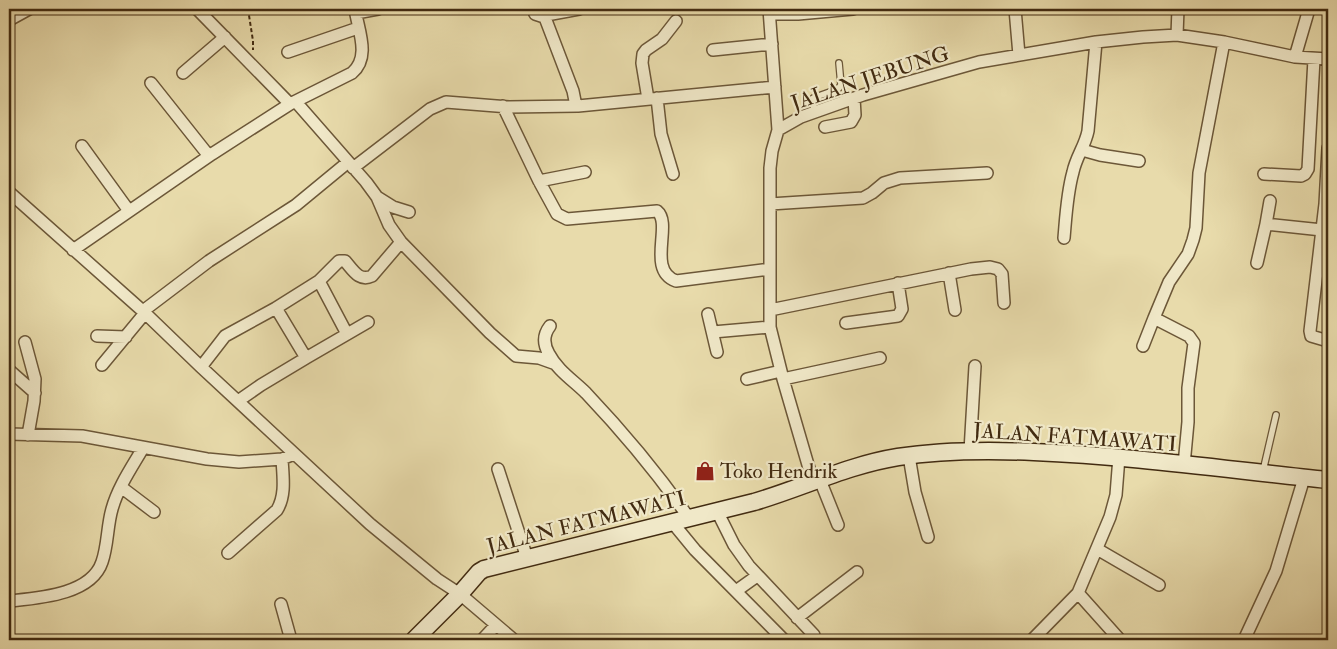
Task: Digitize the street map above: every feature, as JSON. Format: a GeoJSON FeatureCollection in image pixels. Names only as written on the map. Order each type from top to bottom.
{"type":"FeatureCollection","features":[{"type":"Feature","properties":{"kind":"street"},"geometry":{"type":"LineString","coordinates":[[9,20],[28,9]]}},
{"type":"Feature","properties":{"kind":"street"},"geometry":{"type":"LineString","coordinates":[[197,9],[293,103],[350,165],[377,197],[389,225],[401,242],[490,333],[516,356],[539,358],[553,362]]}},
{"type":"Feature","properties":{"kind":"street"},"geometry":{"type":"LineString","coordinates":[[73,250],[209,156],[293,103],[352,73],[359,67],[363,51],[355,11],[378,9]]}},
{"type":"Feature","properties":{"kind":"street"},"geometry":{"type":"LineString","coordinates":[[533,9],[537,16],[579,9]]}},
{"type":"Feature","properties":{"kind":"street"},"geometry":{"type":"LineString","coordinates":[[778,130],[769,11],[798,14],[853,9]]}},
{"type":"Feature","properties":{"kind":"street"},"geometry":{"type":"LineString","coordinates":[[1015,9],[1019,55]]}},
{"type":"Feature","properties":{"kind":"street"},"geometry":{"type":"LineString","coordinates":[[1177,35],[1178,9]]}},
{"type":"Feature","properties":{"kind":"street"},"geometry":{"type":"LineString","coordinates":[[1295,57],[1309,9]]}},
{"type":"Feature","properties":{"kind":"street"},"geometry":{"type":"LineString","coordinates":[[544,15],[576,106]]}},
{"type":"Feature","properties":{"kind":"street"},"geometry":{"type":"LineString","coordinates":[[673,174],[642,63],[643,54],[646,50],[662,39],[676,21]]}},
{"type":"Feature","properties":{"kind":"street"},"geometry":{"type":"LineString","coordinates":[[288,52],[358,28]]}},
{"type":"Feature","properties":{"kind":"street","name":"JALAN JEBUNG"},"geometry":{"type":"LineString","coordinates":[[838,525],[816,481],[782,375],[770,327],[772,151],[778,130],[801,117],[854,98],[979,62],[1096,42],[1143,36],[1177,35],[1224,42],[1295,57],[1328,59]]}},
{"type":"Feature","properties":{"kind":"street"},"geometry":{"type":"LineString","coordinates":[[183,73],[225,37]]}},
{"type":"Feature","properties":{"kind":"street"},"geometry":{"type":"LineString","coordinates":[[1064,238],[1067,198],[1073,171],[1086,142],[1088,131],[1096,42]]}},
{"type":"Feature","properties":{"kind":"street"},"geometry":{"type":"LineString","coordinates":[[1143,346],[1169,282],[1188,254],[1193,240],[1199,173],[1224,42]]}},
{"type":"Feature","properties":{"kind":"street"},"geometry":{"type":"LineString","coordinates":[[713,50],[772,44]]}},
{"type":"Feature","properties":{"kind":"street"},"geometry":{"type":"LineString","coordinates":[[1264,174],[1301,176],[1308,170],[1314,59]]}},
{"type":"Feature","properties":{"kind":"street"},"geometry":{"type":"LineString","coordinates":[[151,83],[209,156]]}},
{"type":"Feature","properties":{"kind":"street"},"geometry":{"type":"LineString","coordinates":[[102,365],[144,312],[209,261],[296,205],[438,104],[454,102],[503,106],[576,106],[775,87]]}},
{"type":"Feature","properties":{"kind":"street"},"geometry":{"type":"LineString","coordinates":[[825,127],[851,122],[855,115],[854,98]]}},
{"type":"Feature","properties":{"kind":"street"},"geometry":{"type":"LineString","coordinates":[[503,106],[557,214],[567,219],[653,211],[659,213],[662,217],[661,259],[663,269],[671,279],[681,281],[770,270]]}},
{"type":"Feature","properties":{"kind":"street"},"geometry":{"type":"LineString","coordinates":[[82,146],[129,211]]}},
{"type":"Feature","properties":{"kind":"street"},"geometry":{"type":"LineString","coordinates":[[1328,148],[1327,183],[1310,331],[1311,336],[1314,338],[1328,341]]}},
{"type":"Feature","properties":{"kind":"street"},"geometry":{"type":"LineString","coordinates":[[1082,150],[1139,161]]}},
{"type":"Feature","properties":{"kind":"street"},"geometry":{"type":"LineString","coordinates":[[539,181],[585,172]]}},
{"type":"Feature","properties":{"kind":"street"},"geometry":{"type":"LineString","coordinates":[[770,204],[863,198],[872,194],[884,183],[900,178],[987,173]]}},
{"type":"Feature","properties":{"kind":"street"},"geometry":{"type":"LineString","coordinates":[[9,192],[144,312],[370,524],[437,579],[460,594],[514,640]]}},
{"type":"Feature","properties":{"kind":"street"},"geometry":{"type":"LineString","coordinates":[[377,197],[393,207],[409,212]]}},
{"type":"Feature","properties":{"kind":"street"},"geometry":{"type":"LineString","coordinates":[[1257,263],[1270,201]]}},
{"type":"Feature","properties":{"kind":"street"},"geometry":{"type":"LineString","coordinates":[[9,206],[22,204]]}},
{"type":"Feature","properties":{"kind":"street"},"geometry":{"type":"LineString","coordinates":[[1266,224],[1322,230]]}},
{"type":"Feature","properties":{"kind":"street"},"geometry":{"type":"LineString","coordinates":[[201,367],[225,336],[276,308],[319,281],[336,262],[343,260],[360,277],[363,279],[369,278],[401,242]]}},
{"type":"Feature","properties":{"kind":"street"},"geometry":{"type":"LineString","coordinates":[[770,310],[981,268],[998,269],[1002,274],[1004,304]]}},
{"type":"Feature","properties":{"kind":"street"},"geometry":{"type":"LineString","coordinates":[[949,273],[955,310]]}},
{"type":"Feature","properties":{"kind":"street"},"geometry":{"type":"LineString","coordinates":[[319,281],[348,334]]}},
{"type":"Feature","properties":{"kind":"street"},"geometry":{"type":"LineString","coordinates":[[846,323],[898,316],[902,309],[898,283]]}},
{"type":"Feature","properties":{"kind":"street"},"geometry":{"type":"LineString","coordinates":[[276,308],[306,358]]}},
{"type":"Feature","properties":{"kind":"street"},"geometry":{"type":"LineString","coordinates":[[708,314],[717,352]]}},
{"type":"Feature","properties":{"kind":"street"},"geometry":{"type":"LineString","coordinates":[[1154,318],[1189,336],[1194,343],[1188,388],[1188,422],[1184,465]]}},
{"type":"Feature","properties":{"kind":"street"},"geometry":{"type":"LineString","coordinates":[[238,402],[260,385],[368,322]]}},
{"type":"Feature","properties":{"kind":"street"},"geometry":{"type":"LineString","coordinates":[[550,326],[546,330],[544,340],[545,347],[553,362],[587,394],[627,438],[689,518]]}},
{"type":"Feature","properties":{"kind":"street"},"geometry":{"type":"LineString","coordinates":[[712,332],[770,327]]}},
{"type":"Feature","properties":{"kind":"street"},"geometry":{"type":"LineString","coordinates":[[97,336],[126,337]]}},
{"type":"Feature","properties":{"kind":"street"},"geometry":{"type":"LineString","coordinates":[[25,342],[35,379],[28,435]]}},
{"type":"Feature","properties":{"kind":"street"},"geometry":{"type":"LineString","coordinates":[[747,379],[782,375],[880,358]]}},
{"type":"Feature","properties":{"kind":"street"},"geometry":{"type":"LineString","coordinates":[[970,451],[975,366]]}},
{"type":"Feature","properties":{"kind":"street"},"geometry":{"type":"LineString","coordinates":[[9,370],[34,393]]}},
{"type":"Feature","properties":{"kind":"street"},"geometry":{"type":"LineString","coordinates":[[9,434],[82,436],[207,459],[239,462],[282,459],[294,454]]}},
{"type":"Feature","properties":{"kind":"street"},"geometry":{"type":"LineString","coordinates":[[9,601],[48,597],[76,588],[91,578],[102,562],[111,512],[121,487],[143,448]]}},
{"type":"Feature","properties":{"kind":"street","name":"JALAN FATMAWATI"},"geometry":{"type":"LineString","coordinates":[[414,640],[484,569],[783,494],[878,460],[970,451],[1062,453],[1119,457],[1328,480]]}},
{"type":"Feature","properties":{"kind":"street"},"geometry":{"type":"LineString","coordinates":[[909,456],[915,492],[928,537]]}},
{"type":"Feature","properties":{"kind":"street"},"geometry":{"type":"LineString","coordinates":[[1032,640],[1078,593],[1110,517],[1116,495],[1119,457]]}},
{"type":"Feature","properties":{"kind":"street"},"geometry":{"type":"LineString","coordinates":[[228,553],[277,510],[282,502],[284,486],[282,459]]}},
{"type":"Feature","properties":{"kind":"street"},"geometry":{"type":"LineString","coordinates":[[498,469],[527,558]]}},
{"type":"Feature","properties":{"kind":"street"},"geometry":{"type":"LineString","coordinates":[[1244,640],[1276,571],[1304,478]]}},
{"type":"Feature","properties":{"kind":"street"},"geometry":{"type":"LineString","coordinates":[[121,487],[154,512]]}},
{"type":"Feature","properties":{"kind":"street"},"geometry":{"type":"LineString","coordinates":[[717,511],[734,544],[757,576],[814,635]]}},
{"type":"Feature","properties":{"kind":"street"},"geometry":{"type":"LineString","coordinates":[[672,522],[695,550],[784,640]]}},
{"type":"Feature","properties":{"kind":"street"},"geometry":{"type":"LineString","coordinates":[[1097,549],[1159,586]]}},
{"type":"Feature","properties":{"kind":"street"},"geometry":{"type":"LineString","coordinates":[[797,618],[857,572]]}},
{"type":"Feature","properties":{"kind":"street"},"geometry":{"type":"LineString","coordinates":[[736,591],[757,576]]}},
{"type":"Feature","properties":{"kind":"street"},"geometry":{"type":"LineString","coordinates":[[1078,593],[1120,640]]}},
{"type":"Feature","properties":{"kind":"street"},"geometry":{"type":"LineString","coordinates":[[281,604],[292,640]]}},
{"type":"Feature","properties":{"kind":"street"},"geometry":{"type":"LineString","coordinates":[[482,640],[496,625]]}},
{"type":"Feature","properties":{"kind":"lane"},"geometry":{"type":"LineString","coordinates":[[814,112],[814,96],[838,89],[841,85],[839,63]]}},
{"type":"Feature","properties":{"kind":"lane"},"geometry":{"type":"LineString","coordinates":[[1262,474],[1276,415]]}},
{"type":"Feature","properties":{"kind":"path"},"geometry":{"type":"LineString","coordinates":[[248,9],[253,41],[253,65]]}},
{"type":"Feature","properties":{"kind":"place","name":"Toko Hendrik"},"geometry":{"type":"Point","coordinates":[705,471]}}]}
